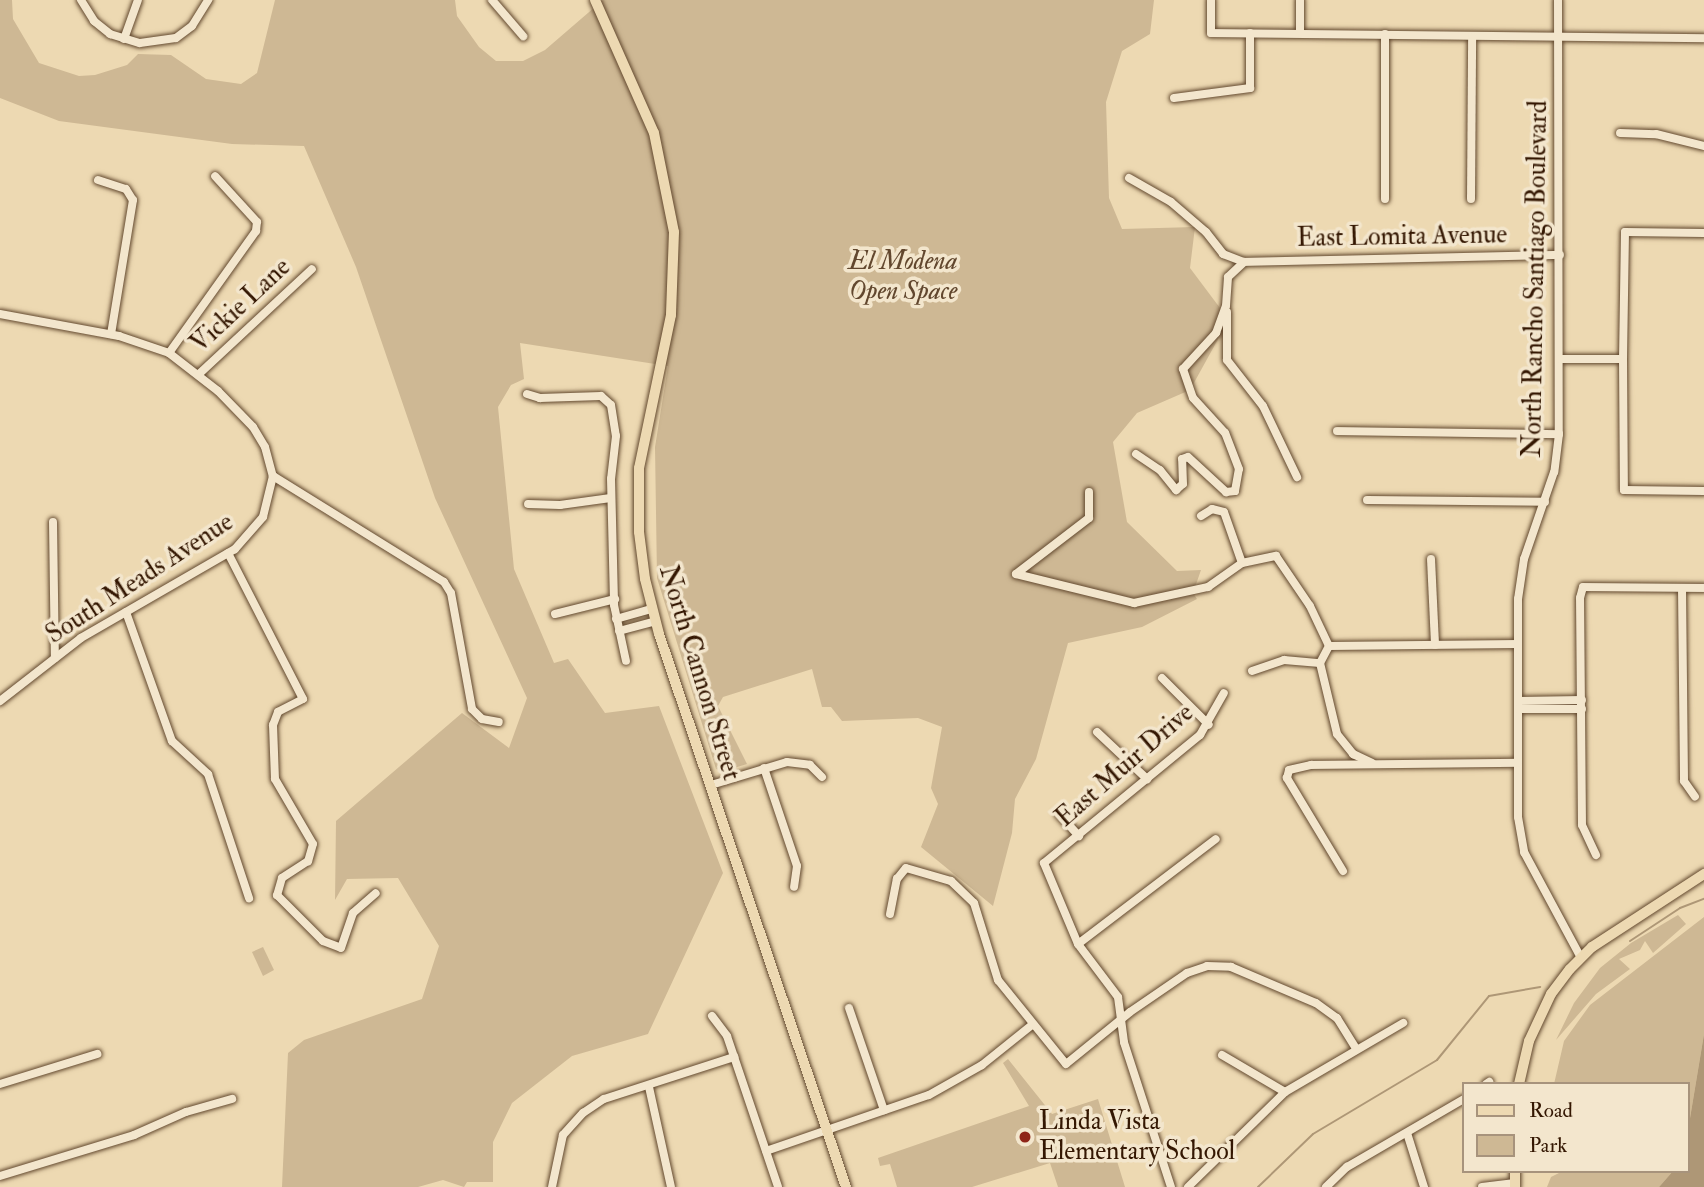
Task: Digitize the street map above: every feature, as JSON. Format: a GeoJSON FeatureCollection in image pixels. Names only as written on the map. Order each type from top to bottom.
{"type":"FeatureCollection","features":[{"type":"Feature","properties":{"kind":"main road","name":"North Cannon Street"},"geometry":{"type":"LineString","coordinates":[[595,0],[656,140],[674,232],[671,315],[639,468],[639,532],[652,609],[846,1187]]}},
{"type":"Feature","properties":{"kind":"main road"},"geometry":{"type":"LineString","coordinates":[[1519,1082],[1529,1041],[1551,994],[1581,958],[1704,874]]}},
{"type":"Feature","properties":{"kind":"street"},"geometry":{"type":"LineString","coordinates":[[81,0],[94,21],[124,39],[140,43],[176,38],[192,26],[208,0]]}},
{"type":"Feature","properties":{"kind":"street"},"geometry":{"type":"LineString","coordinates":[[124,39],[138,0]]}},
{"type":"Feature","properties":{"kind":"street"},"geometry":{"type":"LineString","coordinates":[[492,0],[523,36]]}},
{"type":"Feature","properties":{"kind":"street"},"geometry":{"type":"LineString","coordinates":[[1211,0],[1211,33],[1704,38]]}},
{"type":"Feature","properties":{"kind":"street"},"geometry":{"type":"LineString","coordinates":[[1300,0],[1300,33]]}},
{"type":"Feature","properties":{"kind":"street","name":"North Rancho Santiago Boulevard"},"geometry":{"type":"LineString","coordinates":[[1558,0],[1559,433],[1545,502],[1524,559],[1518,644],[1518,817],[1524,852],[1581,958]]}},
{"type":"Feature","properties":{"kind":"street"},"geometry":{"type":"LineString","coordinates":[[1174,98],[1250,88],[1250,33]]}},
{"type":"Feature","properties":{"kind":"street"},"geometry":{"type":"LineString","coordinates":[[1385,34],[1385,199]]}},
{"type":"Feature","properties":{"kind":"street"},"geometry":{"type":"LineString","coordinates":[[1471,199],[1472,37]]}},
{"type":"Feature","properties":{"kind":"street"},"geometry":{"type":"LineString","coordinates":[[1620,133],[1656,134],[1704,146]]}},
{"type":"Feature","properties":{"kind":"street"},"geometry":{"type":"LineString","coordinates":[[169,353],[256,230],[257,222],[215,176]]}},
{"type":"Feature","properties":{"kind":"street"},"geometry":{"type":"LineString","coordinates":[[1129,178],[1171,202],[1206,232],[1223,254],[1244,262],[1228,277],[1227,360],[1263,406],[1297,477]]}},
{"type":"Feature","properties":{"kind":"street"},"geometry":{"type":"LineString","coordinates":[[98,180],[127,189],[133,200],[111,334]]}},
{"type":"Feature","properties":{"kind":"street"},"geometry":{"type":"LineString","coordinates":[[1704,233],[1625,232],[1623,359],[1624,490],[1704,491]]}},
{"type":"Feature","properties":{"kind":"street","name":"East Lomita Avenue"},"geometry":{"type":"LineString","coordinates":[[1244,262],[1560,254]]}},
{"type":"Feature","properties":{"kind":"street","name":"Vickie Lane"},"geometry":{"type":"LineString","coordinates":[[198,374],[312,269]]}},
{"type":"Feature","properties":{"kind":"street"},"geometry":{"type":"LineString","coordinates":[[1136,454],[1160,470],[1176,490],[1182,484],[1182,459],[1188,457],[1226,492],[1235,491],[1239,469],[1225,433],[1193,398],[1183,369],[1216,333],[1226,306]]}},
{"type":"Feature","properties":{"kind":"street"},"geometry":{"type":"LineString","coordinates":[[0,314],[111,334],[169,353],[198,374],[253,427],[265,447],[273,476],[433,573],[449,588],[471,709],[482,719],[499,722]]}},
{"type":"Feature","properties":{"kind":"street"},"geometry":{"type":"LineString","coordinates":[[1560,359],[1623,359]]}},
{"type":"Feature","properties":{"kind":"street"},"geometry":{"type":"LineString","coordinates":[[527,394],[605,398],[616,428],[611,498],[615,599],[616,619],[626,661]]}},
{"type":"Feature","properties":{"kind":"street"},"geometry":{"type":"LineString","coordinates":[[1337,431],[1559,433]]}},
{"type":"Feature","properties":{"kind":"street","name":"South Meads Avenue"},"geometry":{"type":"LineString","coordinates":[[0,701],[55,658],[126,612],[228,553],[262,517],[273,476]]}},
{"type":"Feature","properties":{"kind":"street"},"geometry":{"type":"LineString","coordinates":[[1089,492],[1089,518],[1016,573],[1135,603],[1171,598],[1208,587],[1242,563],[1276,556],[1283,562],[1329,646]]}},
{"type":"Feature","properties":{"kind":"street"},"geometry":{"type":"LineString","coordinates":[[528,504],[560,505],[611,498]]}},
{"type":"Feature","properties":{"kind":"street"},"geometry":{"type":"LineString","coordinates":[[1367,499],[1545,502]]}},
{"type":"Feature","properties":{"kind":"street"},"geometry":{"type":"LineString","coordinates":[[1201,516],[1212,509],[1224,512],[1242,563]]}},
{"type":"Feature","properties":{"kind":"street"},"geometry":{"type":"LineString","coordinates":[[53,522],[55,658]]}},
{"type":"Feature","properties":{"kind":"street"},"geometry":{"type":"LineString","coordinates":[[228,553],[303,699],[278,712],[273,725],[275,779],[313,844],[308,861],[282,878],[276,895],[324,941],[341,948],[354,913],[376,893]]}},
{"type":"Feature","properties":{"kind":"street"},"geometry":{"type":"LineString","coordinates":[[1431,559],[1435,645]]}},
{"type":"Feature","properties":{"kind":"street"},"geometry":{"type":"LineString","coordinates":[[1596,855],[1582,825],[1580,598],[1583,587],[1704,588]]}},
{"type":"Feature","properties":{"kind":"street"},"geometry":{"type":"LineString","coordinates":[[1682,588],[1685,781],[1695,797]]}},
{"type":"Feature","properties":{"kind":"street"},"geometry":{"type":"LineString","coordinates":[[555,614],[615,599]]}},
{"type":"Feature","properties":{"kind":"street"},"geometry":{"type":"LineString","coordinates":[[616,619],[652,609]]}},
{"type":"Feature","properties":{"kind":"street"},"geometry":{"type":"LineString","coordinates":[[126,612],[172,741],[208,774],[249,898]]}},
{"type":"Feature","properties":{"kind":"street"},"geometry":{"type":"LineString","coordinates":[[619,631],[656,621]]}},
{"type":"Feature","properties":{"kind":"street"},"geometry":{"type":"LineString","coordinates":[[1329,646],[1518,644]]}},
{"type":"Feature","properties":{"kind":"street"},"geometry":{"type":"LineString","coordinates":[[1329,646],[1320,663],[1338,734],[1353,754],[1375,764]]}},
{"type":"Feature","properties":{"kind":"street"},"geometry":{"type":"LineString","coordinates":[[1252,671],[1284,660],[1320,663]]}},
{"type":"Feature","properties":{"kind":"street"},"geometry":{"type":"LineString","coordinates":[[1162,678],[1209,725]]}},
{"type":"Feature","properties":{"kind":"street","name":"East Muir Drive"},"geometry":{"type":"LineString","coordinates":[[1078,944],[1044,863],[1209,725],[1224,693]]}},
{"type":"Feature","properties":{"kind":"street"},"geometry":{"type":"LineString","coordinates":[[1518,705],[1582,705]]}},
{"type":"Feature","properties":{"kind":"street"},"geometry":{"type":"LineString","coordinates":[[1097,732],[1147,779]]}},
{"type":"Feature","properties":{"kind":"street"},"geometry":{"type":"LineString","coordinates":[[1343,871],[1287,773],[1311,765],[1518,763]]}},
{"type":"Feature","properties":{"kind":"street"},"geometry":{"type":"LineString","coordinates":[[711,785],[764,768],[804,764],[822,777]]}},
{"type":"Feature","properties":{"kind":"street"},"geometry":{"type":"LineString","coordinates":[[764,768],[797,866],[794,887]]}},
{"type":"Feature","properties":{"kind":"street"},"geometry":{"type":"LineString","coordinates":[[1059,814],[1079,836]]}},
{"type":"Feature","properties":{"kind":"street"},"geometry":{"type":"LineString","coordinates":[[1171,1187],[1124,1042],[1113,989],[1078,944],[1216,839]]}},
{"type":"Feature","properties":{"kind":"street"},"geometry":{"type":"LineString","coordinates":[[890,914],[897,879],[906,868],[951,881],[974,904],[998,979],[1066,1064],[1121,1018],[1186,973],[1207,966],[1231,967],[1316,1003],[1338,1018],[1356,1048]]}},
{"type":"Feature","properties":{"kind":"street"},"geometry":{"type":"LineString","coordinates":[[849,1008],[884,1110]]}},
{"type":"Feature","properties":{"kind":"street"},"geometry":{"type":"LineString","coordinates":[[712,1016],[727,1036],[778,1187]]}},
{"type":"Feature","properties":{"kind":"street"},"geometry":{"type":"LineString","coordinates":[[1188,1187],[1285,1092],[1356,1048],[1403,1023]]}},
{"type":"Feature","properties":{"kind":"street"},"geometry":{"type":"LineString","coordinates":[[766,1151],[884,1110],[957,1081],[1033,1024]]}},
{"type":"Feature","properties":{"kind":"street"},"geometry":{"type":"LineString","coordinates":[[0,1084],[97,1054]]}},
{"type":"Feature","properties":{"kind":"street"},"geometry":{"type":"LineString","coordinates":[[1222,1055],[1285,1092]]}},
{"type":"Feature","properties":{"kind":"street"},"geometry":{"type":"LineString","coordinates":[[551,1187],[564,1135],[583,1113],[604,1099],[649,1087],[734,1057]]}},
{"type":"Feature","properties":{"kind":"street"},"geometry":{"type":"LineString","coordinates":[[649,1087],[671,1187]]}},
{"type":"Feature","properties":{"kind":"street"},"geometry":{"type":"LineString","coordinates":[[0,1176],[134,1135],[186,1112],[232,1099]]}},
{"type":"Feature","properties":{"kind":"street"},"geometry":{"type":"LineString","coordinates":[[1331,1185],[1347,1167],[1462,1100]]}},
{"type":"Feature","properties":{"kind":"street"},"geometry":{"type":"LineString","coordinates":[[1407,1133],[1423,1187]]}},
{"type":"Feature","properties":{"kind":"street"},"geometry":{"type":"LineString","coordinates":[[1482,1187],[1515,1185]]}},
{"type":"Feature","properties":{"kind":"green space","name":"El Modena Open Space"},"geometry":{"type":"Polygon","coordinates":[[[0,0],[12,0],[13,19],[39,63],[79,76],[95,75],[127,65],[138,54],[171,55],[206,79],[241,84],[257,73],[275,0],[455,0],[457,16],[479,47],[496,61],[523,61],[545,50],[603,0],[1154,0],[1150,34],[1122,51],[1106,102],[1109,198],[1122,229],[1195,227],[1190,268],[1220,308],[1222,332],[1190,390],[1137,413],[1113,442],[1127,522],[1177,571],[1201,570],[1193,593],[1197,599],[1142,627],[1068,643],[1036,759],[1015,799],[1012,833],[993,906],[921,847],[938,804],[931,788],[942,727],[918,718],[842,721],[831,707],[822,707],[812,669],[723,697],[718,706],[747,764],[724,771],[716,769],[657,578],[655,447],[668,366],[520,343],[524,379],[511,385],[498,407],[514,569],[554,663],[568,659],[605,713],[659,706],[723,873],[648,1034],[572,1056],[512,1103],[493,1142],[493,1182],[467,1182],[464,1187],[443,1180],[418,1187],[282,1187],[288,1053],[304,1040],[422,999],[439,946],[398,878],[347,879],[335,900],[336,821],[462,713],[509,748],[527,698],[435,498],[356,267],[304,146],[232,144],[59,121],[0,98],[0,0]]]}},
{"type":"Feature","properties":{"kind":"green space"},"geometry":{"type":"Polygon","coordinates":[[[1678,915],[1686,924],[1653,953],[1645,941],[1640,950],[1619,959],[1630,969],[1596,994],[1556,1040],[1574,1003],[1600,968],[1631,943],[1678,915]]]}},
{"type":"Feature","properties":{"kind":"green space"},"geometry":{"type":"Polygon","coordinates":[[[1704,917],[1704,1034],[1690,1118],[1690,1082],[1554,1082],[1564,1041],[1590,1005],[1704,917]]]}},
{"type":"Feature","properties":{"kind":"green space"},"geometry":{"type":"Polygon","coordinates":[[[263,947],[274,970],[263,976],[252,952],[263,947]]]}},
{"type":"Feature","properties":{"kind":"green space","name":"Linda Vista Elementary School"},"geometry":{"type":"Polygon","coordinates":[[[1008,1059],[1052,1114],[1098,1099],[1125,1187],[1058,1187],[1050,1163],[972,1187],[897,1187],[890,1164],[880,1166],[878,1158],[1029,1106],[1003,1063],[1008,1059]]]}},
{"type":"Feature","properties":{"kind":"green space"},"geometry":{"type":"Polygon","coordinates":[[[1559,1173],[1671,1173],[1659,1187],[1547,1187],[1551,1177],[1559,1173]]]}},
{"type":"Feature","properties":{"kind":"shaded area"},"geometry":{"type":"Polygon","coordinates":[[[1704,1034],[1704,1187],[1659,1187],[1671,1173],[1690,1173],[1690,1118],[1704,1034]]]}},
{"type":"Feature","properties":{"kind":"waterway"},"geometry":{"type":"LineString","coordinates":[[1630,941],[1680,908],[1704,899]]}},
{"type":"Feature","properties":{"kind":"waterway"},"geometry":{"type":"LineString","coordinates":[[1258,1187],[1313,1134],[1437,1060],[1489,996],[1540,987]]}},
{"type":"Feature","properties":{"kind":"place","name":"Linda Vista Elementary School"},"geometry":{"type":"Point","coordinates":[1025,1137]}}]}
